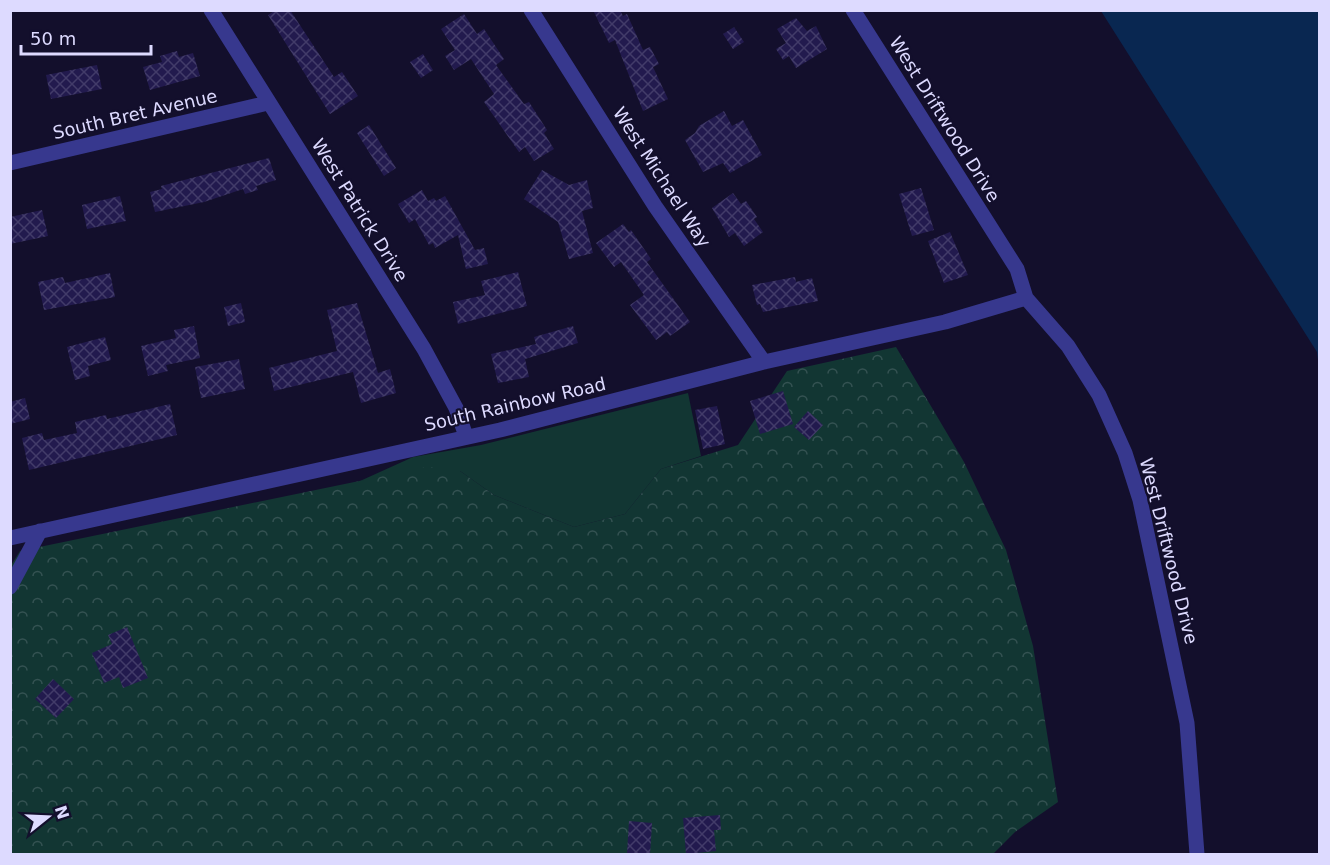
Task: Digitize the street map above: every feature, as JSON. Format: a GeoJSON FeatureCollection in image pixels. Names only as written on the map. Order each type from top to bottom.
{"type":"FeatureCollection","features":[{"type":"Feature","properties":{"kind":"street","name":"West Patrick Drive"},"geometry":{"type":"LineString","coordinates":[[211,10],[424,349],[456,408],[466,436]]}},
{"type":"Feature","properties":{"kind":"street","name":"West Michael Way"},"geometry":{"type":"LineString","coordinates":[[531,10],[656,206],[764,362]]}},
{"type":"Feature","properties":{"kind":"street","name":"West Driftwood Drive"},"geometry":{"type":"LineString","coordinates":[[853,10],[1017,269],[1026,298],[1068,346],[1099,395],[1125,453],[1137,490],[1160,584],[1187,723],[1197,855]]}},
{"type":"Feature","properties":{"kind":"street","name":"South Bret Avenue"},"geometry":{"type":"LineString","coordinates":[[10,163],[268,103]]}},
{"type":"Feature","properties":{"kind":"street","name":"South Rainbow Road"},"geometry":{"type":"LineString","coordinates":[[10,538],[500,430],[764,362],[945,322],[1026,298]]}},
{"type":"Feature","properties":{"kind":"street"},"geometry":{"type":"LineString","coordinates":[[10,587],[40,531]]}},
{"type":"Feature","properties":{"kind":"green space"},"geometry":{"type":"Polygon","coordinates":[[[896,347],[964,462],[1006,550],[1033,646],[1058,802],[1015,832],[993,854],[11,854],[10,567],[20,551],[427,467],[460,471],[494,495],[574,527],[625,514],[661,469],[738,445],[787,371],[896,347]]]}},
{"type":"Feature","properties":{"kind":"green space"},"geometry":{"type":"Polygon","coordinates":[[[688,393],[701,456],[661,469],[625,514],[574,527],[494,495],[460,471],[360,481],[413,457],[481,445],[688,393]]]}},
{"type":"Feature","properties":{"kind":"water"},"geometry":{"type":"Polygon","coordinates":[[[1101,11],[1319,11],[1319,368],[1317,352],[1101,11]]]}},
{"type":"Feature","properties":{"kind":"building"},"geometry":{"type":"Polygon","coordinates":[[[276,10],[290,10],[334,77],[342,72],[358,96],[330,114],[268,15],[276,10]]]}},
{"type":"Feature","properties":{"kind":"building"},"geometry":{"type":"Polygon","coordinates":[[[593,10],[620,10],[623,16],[627,14],[643,50],[650,47],[659,64],[653,67],[668,99],[643,111],[615,40],[609,43],[593,10]]]}},
{"type":"Feature","properties":{"kind":"building"},"geometry":{"type":"Polygon","coordinates":[[[464,14],[477,34],[484,29],[504,59],[496,65],[524,104],[529,102],[547,130],[544,133],[554,149],[534,161],[525,147],[519,152],[484,102],[494,94],[471,59],[454,70],[445,56],[455,50],[441,29],[464,14]]]}},
{"type":"Feature","properties":{"kind":"building"},"geometry":{"type":"Polygon","coordinates":[[[796,18],[807,31],[816,26],[827,49],[796,68],[789,56],[783,60],[776,49],[786,43],[777,29],[796,18]]]}},
{"type":"Feature","properties":{"kind":"building"},"geometry":{"type":"Polygon","coordinates":[[[734,27],[744,42],[733,49],[723,34],[734,27]]]}},
{"type":"Feature","properties":{"kind":"building"},"geometry":{"type":"Polygon","coordinates":[[[177,51],[179,57],[193,53],[200,76],[150,90],[143,67],[162,62],[160,56],[177,51]]]}},
{"type":"Feature","properties":{"kind":"building"},"geometry":{"type":"Polygon","coordinates":[[[423,54],[433,70],[421,78],[410,62],[423,54]]]}},
{"type":"Feature","properties":{"kind":"building"},"geometry":{"type":"Polygon","coordinates":[[[97,65],[102,89],[51,99],[46,75],[97,65]]]}},
{"type":"Feature","properties":{"kind":"building"},"geometry":{"type":"Polygon","coordinates":[[[724,111],[732,126],[743,120],[762,155],[730,173],[723,163],[703,172],[685,140],[695,133],[699,126],[724,111]]]}},
{"type":"Feature","properties":{"kind":"building"},"geometry":{"type":"Polygon","coordinates":[[[369,125],[396,168],[384,176],[357,133],[369,125]]]}},
{"type":"Feature","properties":{"kind":"building"},"geometry":{"type":"Polygon","coordinates":[[[269,158],[276,180],[256,186],[258,190],[245,194],[243,189],[204,202],[155,212],[150,192],[162,189],[161,186],[269,158]]]}},
{"type":"Feature","properties":{"kind":"building"},"geometry":{"type":"Polygon","coordinates":[[[542,170],[569,185],[587,180],[593,208],[582,211],[593,253],[569,259],[558,222],[524,199],[542,170]]]}},
{"type":"Feature","properties":{"kind":"building"},"geometry":{"type":"Polygon","coordinates":[[[921,188],[934,230],[912,236],[899,194],[921,188]]]}},
{"type":"Feature","properties":{"kind":"building"},"geometry":{"type":"Polygon","coordinates":[[[422,190],[428,201],[434,198],[436,201],[445,196],[475,250],[484,248],[488,264],[466,269],[458,235],[435,248],[433,243],[429,245],[415,219],[409,223],[398,204],[422,190]]]}},
{"type":"Feature","properties":{"kind":"building"},"geometry":{"type":"Polygon","coordinates":[[[733,193],[741,204],[746,201],[757,217],[754,219],[763,232],[744,246],[735,233],[729,237],[712,208],[733,193]]]}},
{"type":"Feature","properties":{"kind":"building"},"geometry":{"type":"Polygon","coordinates":[[[120,196],[126,221],[87,229],[82,205],[120,196]]]}},
{"type":"Feature","properties":{"kind":"building"},"geometry":{"type":"Polygon","coordinates":[[[42,210],[48,236],[10,244],[10,217],[42,210]]]}},
{"type":"Feature","properties":{"kind":"building"},"geometry":{"type":"Polygon","coordinates":[[[623,224],[629,232],[631,230],[651,259],[647,262],[690,322],[670,336],[667,332],[656,340],[630,305],[644,295],[621,262],[614,267],[596,243],[623,224]]]}},
{"type":"Feature","properties":{"kind":"building"},"geometry":{"type":"Polygon","coordinates":[[[950,232],[968,275],[944,283],[928,241],[950,232]]]}},
{"type":"Feature","properties":{"kind":"building"},"geometry":{"type":"Polygon","coordinates":[[[518,272],[527,306],[458,324],[453,302],[485,295],[481,281],[518,272]]]}},
{"type":"Feature","properties":{"kind":"building"},"geometry":{"type":"Polygon","coordinates":[[[110,273],[115,297],[44,310],[38,282],[63,277],[65,283],[110,273]]]}},
{"type":"Feature","properties":{"kind":"building"},"geometry":{"type":"Polygon","coordinates":[[[795,277],[796,282],[812,278],[818,301],[763,312],[760,304],[757,305],[752,285],[795,277]]]}},
{"type":"Feature","properties":{"kind":"building"},"geometry":{"type":"Polygon","coordinates":[[[241,303],[245,322],[228,326],[224,307],[241,303]]]}},
{"type":"Feature","properties":{"kind":"building"},"geometry":{"type":"Polygon","coordinates":[[[357,303],[378,373],[390,369],[396,393],[361,403],[353,372],[274,391],[269,368],[337,351],[327,310],[357,303]]]}},
{"type":"Feature","properties":{"kind":"building"},"geometry":{"type":"Polygon","coordinates":[[[194,326],[200,358],[166,365],[168,371],[148,376],[141,346],[176,338],[174,330],[194,326]]]}},
{"type":"Feature","properties":{"kind":"building"},"geometry":{"type":"Polygon","coordinates":[[[573,326],[578,343],[525,359],[529,377],[498,383],[491,354],[536,344],[534,337],[573,326]]]}},
{"type":"Feature","properties":{"kind":"building"},"geometry":{"type":"Polygon","coordinates":[[[105,337],[111,360],[88,366],[90,376],[75,380],[67,347],[105,337]]]}},
{"type":"Feature","properties":{"kind":"building"},"geometry":{"type":"Polygon","coordinates":[[[239,359],[245,389],[201,398],[195,367],[239,359]]]}},
{"type":"Feature","properties":{"kind":"building"},"geometry":{"type":"Polygon","coordinates":[[[783,391],[793,424],[760,434],[750,401],[783,391]]]}},
{"type":"Feature","properties":{"kind":"building"},"geometry":{"type":"Polygon","coordinates":[[[25,398],[30,419],[10,424],[10,402],[25,398]]]}},
{"type":"Feature","properties":{"kind":"building"},"geometry":{"type":"Polygon","coordinates":[[[170,404],[177,435],[29,470],[22,438],[42,433],[44,440],[77,433],[75,422],[106,415],[107,419],[170,404]]]}},
{"type":"Feature","properties":{"kind":"building"},"geometry":{"type":"Polygon","coordinates":[[[717,406],[725,444],[703,449],[695,410],[717,406]]]}},
{"type":"Feature","properties":{"kind":"building"},"geometry":{"type":"Polygon","coordinates":[[[808,411],[823,425],[809,440],[794,427],[808,411]]]}},
{"type":"Feature","properties":{"kind":"building"},"geometry":{"type":"Polygon","coordinates":[[[127,627],[148,678],[123,688],[119,677],[104,683],[92,653],[112,644],[108,635],[127,627]]]}},
{"type":"Feature","properties":{"kind":"building"},"geometry":{"type":"Polygon","coordinates":[[[53,679],[74,699],[56,718],[35,699],[53,679]]]}},
{"type":"Feature","properties":{"kind":"building"},"geometry":{"type":"Polygon","coordinates":[[[720,815],[721,830],[714,830],[716,851],[686,854],[683,818],[720,815]]]}},
{"type":"Feature","properties":{"kind":"building"},"geometry":{"type":"Polygon","coordinates":[[[629,821],[652,823],[650,855],[627,853],[629,821]]]}}]}
